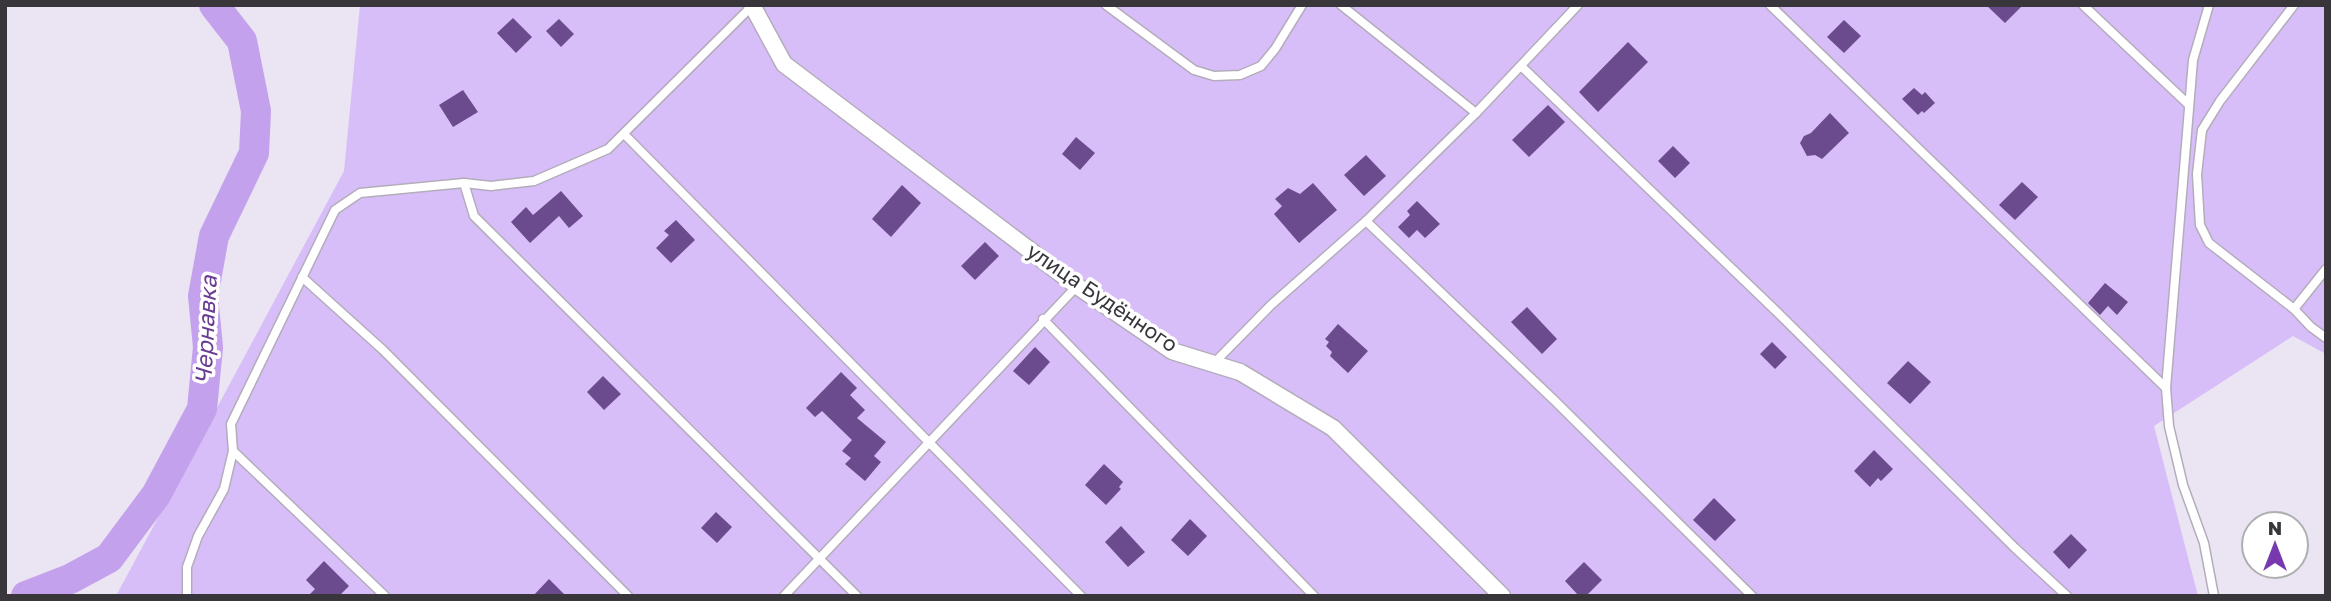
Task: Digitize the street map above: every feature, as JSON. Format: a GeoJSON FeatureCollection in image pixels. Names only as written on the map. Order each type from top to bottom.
{"type":"FeatureCollection","features":[{"type":"Feature","properties":{"kind":"street","name":"улица Будённого"},"geometry":{"type":"LineString","coordinates":[[752,6],[784,64],[1077,286],[1172,351],[1240,372],[1333,428],[1502,596]]}},
{"type":"Feature","properties":{"kind":"lane"},"geometry":{"type":"LineString","coordinates":[[1106,5],[1194,70],[1214,75],[1240,75],[1261,66],[1275,49],[1302,5]]}},
{"type":"Feature","properties":{"kind":"lane"},"geometry":{"type":"LineString","coordinates":[[1341,5],[1476,113]]}},
{"type":"Feature","properties":{"kind":"lane"},"geometry":{"type":"LineString","coordinates":[[1214,363],[1271,305],[1366,221],[1476,113],[1578,5]]}},
{"type":"Feature","properties":{"kind":"lane"},"geometry":{"type":"LineString","coordinates":[[1770,5],[2166,388]]}},
{"type":"Feature","properties":{"kind":"lane"},"geometry":{"type":"LineString","coordinates":[[2082,5],[2188,104]]}},
{"type":"Feature","properties":{"kind":"lane"},"geometry":{"type":"LineString","coordinates":[[2209,5],[2193,60],[2188,104],[2166,388],[2169,426],[2183,485],[2204,543],[2214,596]]}},
{"type":"Feature","properties":{"kind":"lane"},"geometry":{"type":"LineString","coordinates":[[2294,5],[2220,101],[2202,130],[2197,174],[2200,225],[2209,243],[2294,309],[2326,338]]}},
{"type":"Feature","properties":{"kind":"lane"},"geometry":{"type":"LineString","coordinates":[[187,596],[187,567],[198,536],[223,489],[233,451],[231,424],[335,210],[360,193],[464,183],[491,186],[534,181],[608,149],[752,6]]}},
{"type":"Feature","properties":{"kind":"lane"},"geometry":{"type":"LineString","coordinates":[[1521,66],[2067,596]]}},
{"type":"Feature","properties":{"kind":"lane"},"geometry":{"type":"LineString","coordinates":[[625,135],[1081,596]]}},
{"type":"Feature","properties":{"kind":"lane"},"geometry":{"type":"LineString","coordinates":[[464,183],[474,216],[857,596]]}},
{"type":"Feature","properties":{"kind":"lane"},"geometry":{"type":"LineString","coordinates":[[1366,221],[1554,400],[1752,596]]}},
{"type":"Feature","properties":{"kind":"lane"},"geometry":{"type":"LineString","coordinates":[[2294,309],[2326,270]]}},
{"type":"Feature","properties":{"kind":"lane"},"geometry":{"type":"LineString","coordinates":[[302,277],[383,350],[628,596]]}},
{"type":"Feature","properties":{"kind":"lane"},"geometry":{"type":"LineString","coordinates":[[784,596],[1077,286]]}},
{"type":"Feature","properties":{"kind":"lane"},"geometry":{"type":"LineString","coordinates":[[1044,319],[1314,596]]}},
{"type":"Feature","properties":{"kind":"lane"},"geometry":{"type":"LineString","coordinates":[[233,451],[384,596]]}},
{"type":"Feature","properties":{"kind":"shaded area"},"geometry":{"type":"Polygon","coordinates":[[[360,5],[2326,5],[2326,354],[2293,336],[2154,426],[2198,596],[116,596],[344,171],[360,5]]]}},
{"type":"Feature","properties":{"kind":"building"},"geometry":{"type":"Polygon","coordinates":[[[1986,5],[2023,5],[2005,23],[1986,5]]]}},
{"type":"Feature","properties":{"kind":"building"},"geometry":{"type":"Polygon","coordinates":[[[513,18],[532,37],[516,53],[497,33],[513,18]]]}},
{"type":"Feature","properties":{"kind":"building"},"geometry":{"type":"Polygon","coordinates":[[[559,19],[574,34],[561,47],[546,31],[559,19]]]}},
{"type":"Feature","properties":{"kind":"building"},"geometry":{"type":"Polygon","coordinates":[[[1844,20],[1861,36],[1844,53],[1827,37],[1844,20]]]}},
{"type":"Feature","properties":{"kind":"building"},"geometry":{"type":"Polygon","coordinates":[[[1628,42],[1648,62],[1598,112],[1579,92],[1628,42]]]}},
{"type":"Feature","properties":{"kind":"building"},"geometry":{"type":"Polygon","coordinates":[[[1914,88],[1922,95],[1925,92],[1935,103],[1918,115],[1902,99],[1914,88]]]}},
{"type":"Feature","properties":{"kind":"building"},"geometry":{"type":"Polygon","coordinates":[[[463,90],[478,112],[453,127],[439,105],[463,90]]]}},
{"type":"Feature","properties":{"kind":"building"},"geometry":{"type":"Polygon","coordinates":[[[1548,105],[1565,122],[1529,157],[1512,140],[1548,105]]]}},
{"type":"Feature","properties":{"kind":"building"},"geometry":{"type":"Polygon","coordinates":[[[1830,113],[1849,133],[1822,159],[1815,155],[1807,156],[1800,143],[1804,136],[1811,133],[1830,113]]]}},
{"type":"Feature","properties":{"kind":"building"},"geometry":{"type":"Polygon","coordinates":[[[1076,137],[1095,153],[1080,170],[1062,154],[1076,137]]]}},
{"type":"Feature","properties":{"kind":"building"},"geometry":{"type":"Polygon","coordinates":[[[1673,146],[1690,163],[1675,178],[1658,161],[1673,146]]]}},
{"type":"Feature","properties":{"kind":"building"},"geometry":{"type":"Polygon","coordinates":[[[1366,155],[1386,176],[1364,196],[1344,175],[1366,155]]]}},
{"type":"Feature","properties":{"kind":"building"},"geometry":{"type":"Polygon","coordinates":[[[2022,182],[2038,197],[2015,220],[1999,205],[2022,182]]]}},
{"type":"Feature","properties":{"kind":"building"},"geometry":{"type":"Polygon","coordinates":[[[1313,183],[1337,210],[1299,243],[1274,214],[1282,206],[1275,199],[1288,188],[1300,194],[1313,183]]]}},
{"type":"Feature","properties":{"kind":"building"},"geometry":{"type":"Polygon","coordinates":[[[902,185],[921,203],[891,237],[872,219],[902,185]]]}},
{"type":"Feature","properties":{"kind":"building"},"geometry":{"type":"Polygon","coordinates":[[[561,191],[583,216],[569,228],[559,216],[530,243],[511,222],[526,207],[533,215],[561,191]]]}},
{"type":"Feature","properties":{"kind":"building"},"geometry":{"type":"Polygon","coordinates":[[[1417,201],[1440,224],[1425,238],[1417,230],[1409,238],[1398,227],[1410,215],[1407,211],[1417,201]]]}},
{"type":"Feature","properties":{"kind":"building"},"geometry":{"type":"Polygon","coordinates":[[[676,220],[695,240],[671,263],[656,248],[669,235],[664,231],[676,220]]]}},
{"type":"Feature","properties":{"kind":"building"},"geometry":{"type":"Polygon","coordinates":[[[985,242],[999,256],[975,280],[961,266],[985,242]]]}},
{"type":"Feature","properties":{"kind":"building"},"geometry":{"type":"Polygon","coordinates":[[[2105,283],[2128,302],[2117,315],[2108,306],[2100,315],[2088,303],[2105,283]]]}},
{"type":"Feature","properties":{"kind":"building"},"geometry":{"type":"Polygon","coordinates":[[[1527,307],[1557,339],[1542,354],[1511,322],[1527,307]]]}},
{"type":"Feature","properties":{"kind":"building"},"geometry":{"type":"Polygon","coordinates":[[[1338,324],[1368,351],[1348,373],[1330,356],[1332,352],[1326,346],[1329,342],[1325,339],[1338,324]]]}},
{"type":"Feature","properties":{"kind":"building"},"geometry":{"type":"Polygon","coordinates":[[[1772,342],[1787,357],[1775,369],[1760,354],[1772,342]]]}},
{"type":"Feature","properties":{"kind":"building"},"geometry":{"type":"Polygon","coordinates":[[[1035,347],[1050,362],[1029,385],[1013,371],[1035,347]]]}},
{"type":"Feature","properties":{"kind":"building"},"geometry":{"type":"Polygon","coordinates":[[[1908,361],[1931,382],[1910,404],[1887,383],[1908,361]]]}},
{"type":"Feature","properties":{"kind":"building"},"geometry":{"type":"Polygon","coordinates":[[[841,372],[857,388],[850,395],[865,410],[857,418],[886,442],[874,456],[881,462],[865,481],[845,464],[851,458],[842,451],[852,440],[822,411],[815,417],[806,408],[841,372]]]}},
{"type":"Feature","properties":{"kind":"building"},"geometry":{"type":"Polygon","coordinates":[[[603,376],[621,394],[604,410],[587,392],[603,376]]]}},
{"type":"Feature","properties":{"kind":"building"},"geometry":{"type":"Polygon","coordinates":[[[1874,450],[1893,469],[1881,481],[1878,478],[1870,487],[1854,471],[1874,450]]]}},
{"type":"Feature","properties":{"kind":"building"},"geometry":{"type":"Polygon","coordinates":[[[1104,464],[1123,482],[1119,487],[1121,489],[1106,505],[1085,485],[1104,464]]]}},
{"type":"Feature","properties":{"kind":"building"},"geometry":{"type":"Polygon","coordinates":[[[1714,498],[1736,520],[1715,541],[1693,520],[1714,498]]]}},
{"type":"Feature","properties":{"kind":"building"},"geometry":{"type":"Polygon","coordinates":[[[716,512],[732,527],[717,543],[701,528],[716,512]]]}},
{"type":"Feature","properties":{"kind":"building"},"geometry":{"type":"Polygon","coordinates":[[[1190,519],[1207,536],[1188,556],[1171,540],[1190,519]]]}},
{"type":"Feature","properties":{"kind":"building"},"geometry":{"type":"Polygon","coordinates":[[[1121,526],[1145,552],[1128,567],[1105,542],[1121,526]]]}},
{"type":"Feature","properties":{"kind":"building"},"geometry":{"type":"Polygon","coordinates":[[[2071,534],[2087,550],[2069,569],[2053,552],[2071,534]]]}},
{"type":"Feature","properties":{"kind":"building"},"geometry":{"type":"Polygon","coordinates":[[[324,561],[349,586],[339,596],[308,596],[315,589],[306,580],[324,561]]]}},
{"type":"Feature","properties":{"kind":"building"},"geometry":{"type":"Polygon","coordinates":[[[1584,562],[1602,580],[1586,596],[1579,596],[1565,581],[1584,562]]]}},
{"type":"Feature","properties":{"kind":"building"},"geometry":{"type":"Polygon","coordinates":[[[549,579],[566,596],[533,596],[549,579]]]}},
{"type":"Feature","properties":{"kind":"waterway","name":"Чернавка"},"geometry":{"type":"LineString","coordinates":[[26,596],[70,579],[109,558],[156,495],[202,409],[208,347],[203,296],[214,236],[254,153],[256,111],[242,41],[214,5]]}}]}
